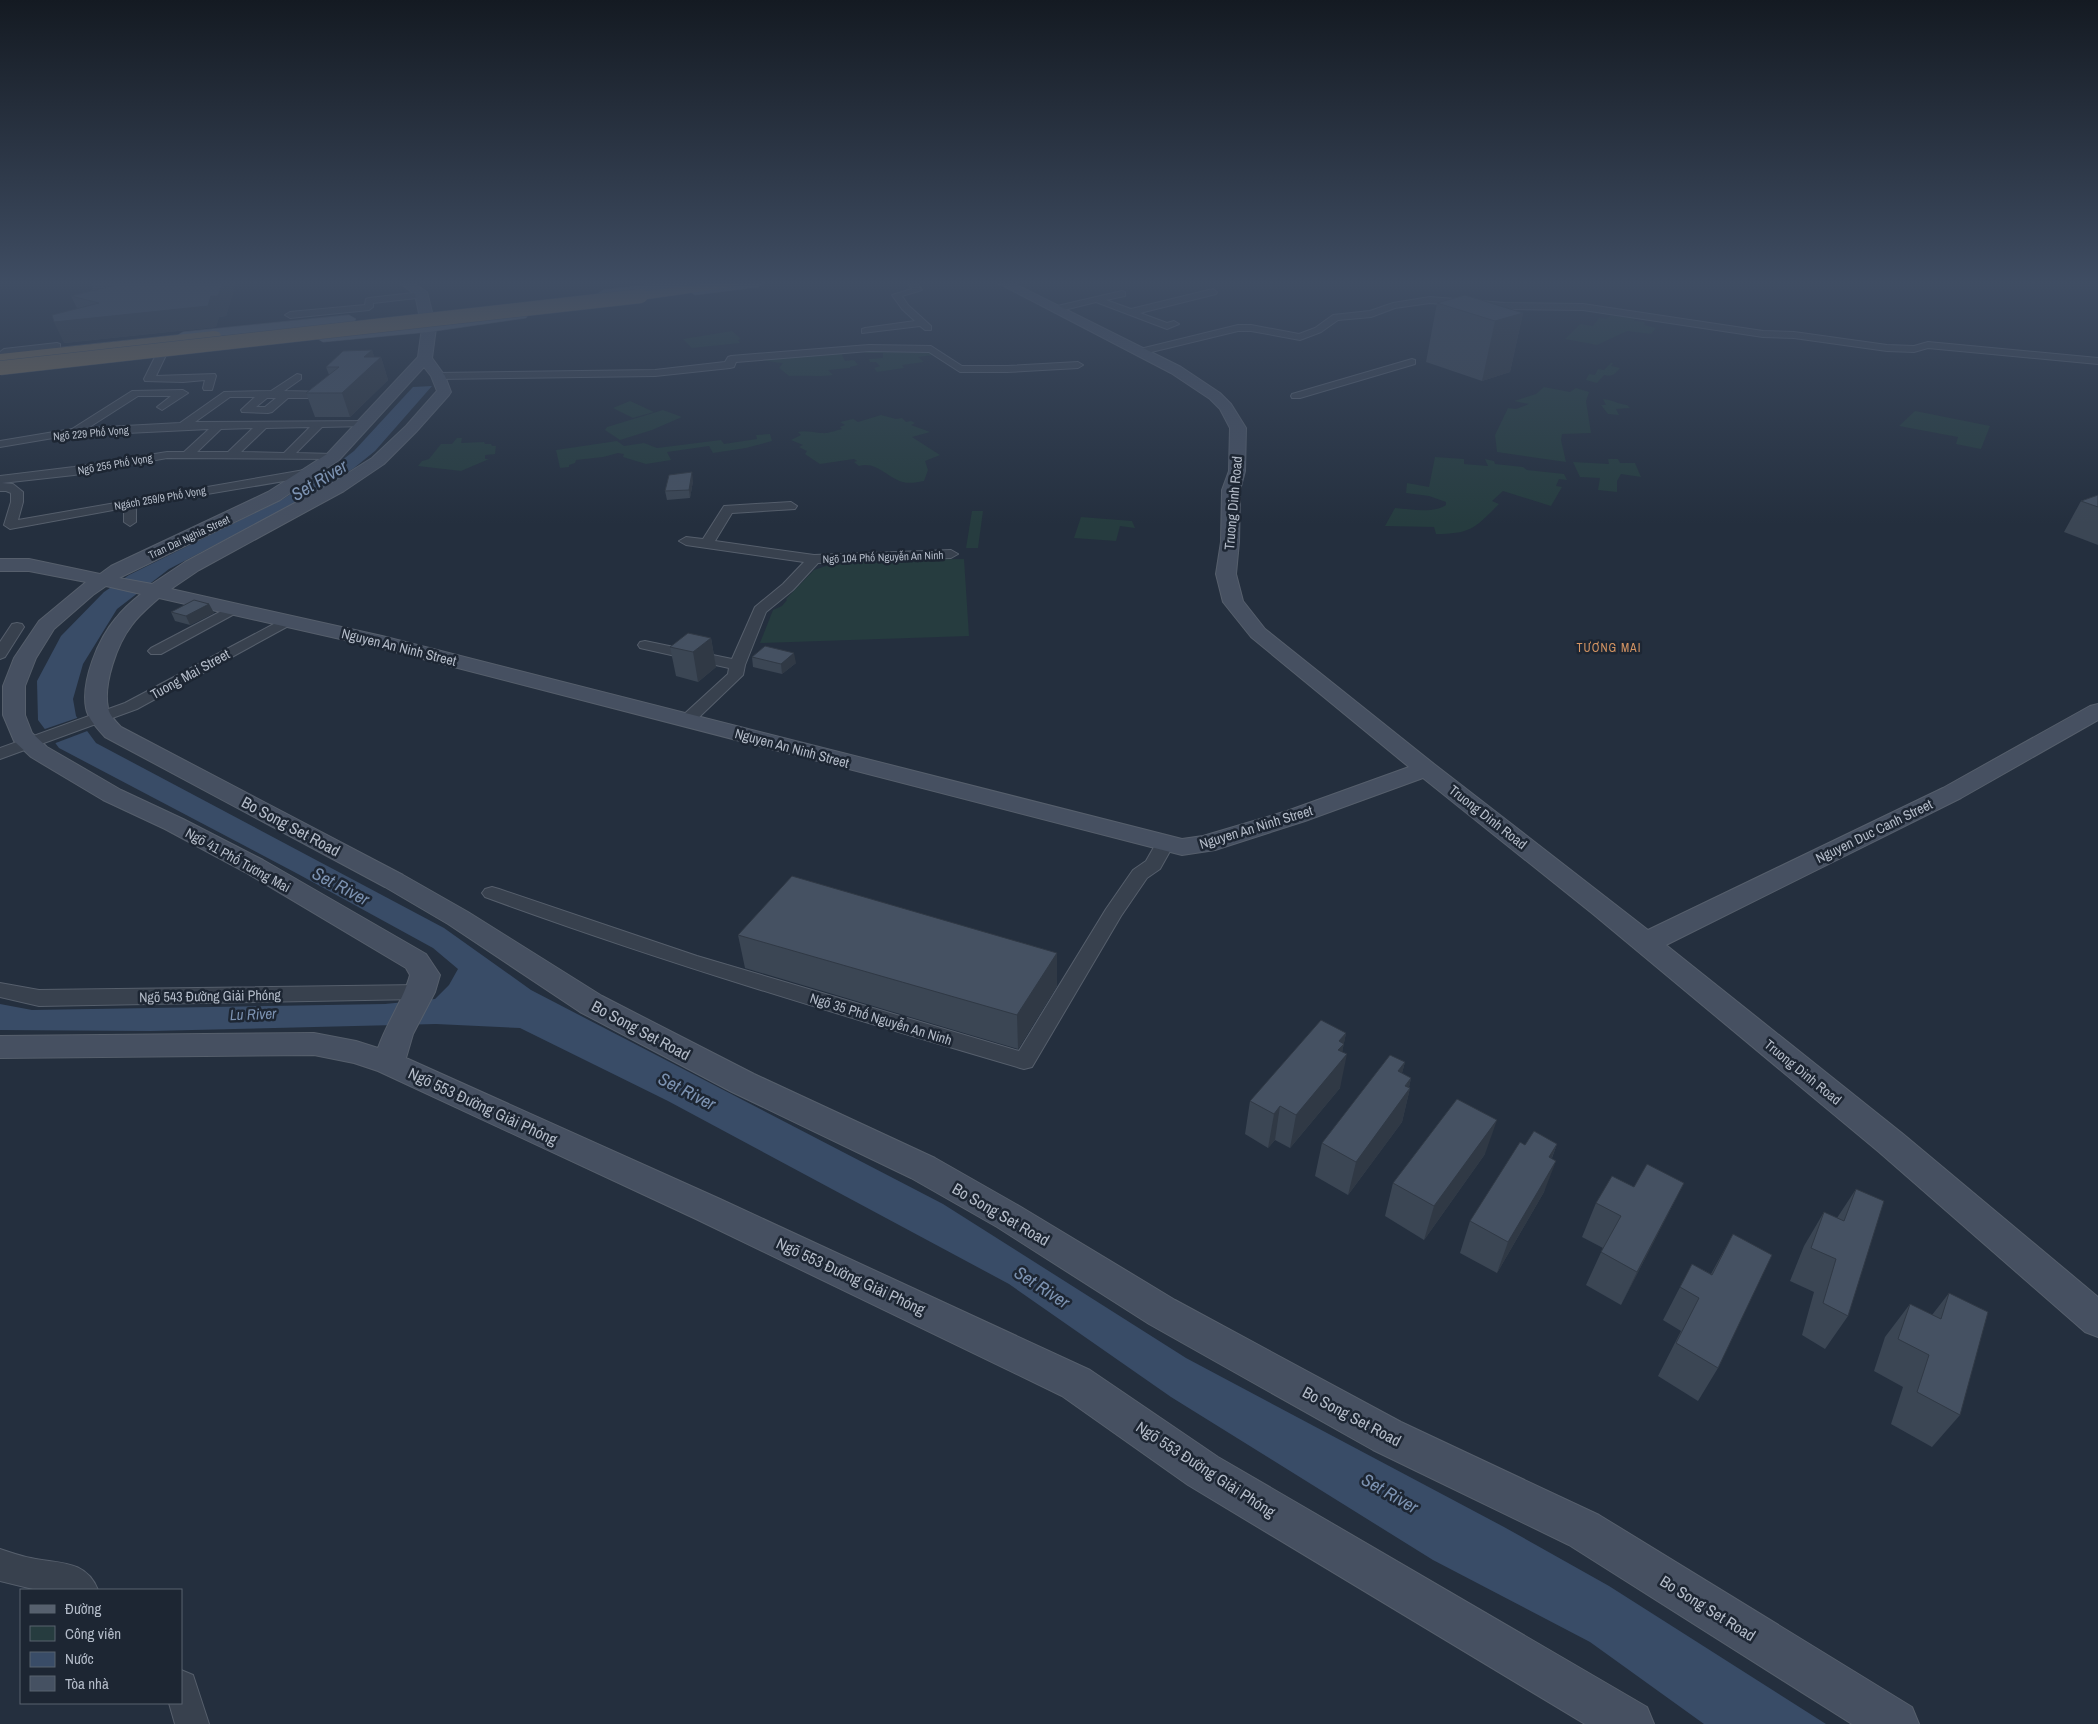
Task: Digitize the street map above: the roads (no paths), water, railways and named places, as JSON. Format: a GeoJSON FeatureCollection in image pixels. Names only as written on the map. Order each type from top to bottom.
{"type":"FeatureCollection","features":[{"type":"Feature","properties":{"kind":"street"},"geometry":{"type":"LineString","coordinates":[[157,363],[149,379],[211,376],[208,388]]}},
{"type":"Feature","properties":{"kind":"street","name":"Tran Dai Nghia Street"},"geometry":{"type":"LineString","coordinates":[[36,742],[22,736],[14,715],[7,686],[46,625],[69,604],[106,582],[118,570],[274,496],[333,457],[420,363]]}},
{"type":"Feature","properties":{"kind":"street"},"geometry":{"type":"LineString","coordinates":[[429,363],[437,375]]}},
{"type":"Feature","properties":{"kind":"street"},"geometry":{"type":"LineString","coordinates":[[407,376],[655,373],[730,365],[730,363]]}},
{"type":"Feature","properties":{"kind":"street"},"geometry":{"type":"LineString","coordinates":[[952,363],[960,369],[1006,369],[1078,365]]}},
{"type":"Feature","properties":{"kind":"street","name":"Truong Dinh Road"},"geometry":{"type":"LineString","coordinates":[[1163,363],[1176,370],[1215,396],[1226,406],[1238,428],[1237,470],[1231,490],[1230,542],[1226,574],[1233,602],[1255,630],[1426,769],[1646,942],[1891,1144],[2098,1320]]}},
{"type":"Feature","properties":{"kind":"street"},"geometry":{"type":"LineString","coordinates":[[1296,396],[1407,363]]}},
{"type":"Feature","properties":{"kind":"street","name":"Tran Dai Nghia Street"},"geometry":{"type":"LineString","coordinates":[[96,720],[98,684],[105,653],[123,622],[153,591],[192,566],[338,487],[378,461],[411,430],[444,392],[437,375]]}},
{"type":"Feature","properties":{"kind":"street"},"geometry":{"type":"LineString","coordinates":[[286,394],[268,410],[246,410],[297,377]]}},
{"type":"Feature","properties":{"kind":"street"},"geometry":{"type":"LineString","coordinates":[[151,392],[167,379]]}},
{"type":"Feature","properties":{"kind":"street"},"geometry":{"type":"LineString","coordinates":[[319,395],[333,384]]}},
{"type":"Feature","properties":{"kind":"street"},"geometry":{"type":"LineString","coordinates":[[74,433],[134,394],[183,392],[162,407]]}},
{"type":"Feature","properties":{"kind":"street"},"geometry":{"type":"LineString","coordinates":[[183,426],[228,394],[330,395],[297,423]]}},
{"type":"Feature","properties":{"kind":"street"},"geometry":{"type":"LineString","coordinates":[[182,413],[202,413]]}},
{"type":"Feature","properties":{"kind":"street","name":"Ngõ 229 Phố Vọng"},"geometry":{"type":"LineString","coordinates":[[0,444],[74,433],[183,426],[366,422]]}},
{"type":"Feature","properties":{"kind":"street"},"geometry":{"type":"LineString","coordinates":[[231,456],[262,426]]}},
{"type":"Feature","properties":{"kind":"street"},"geometry":{"type":"LineString","coordinates":[[260,481],[254,462],[283,455],[317,426]]}},
{"type":"Feature","properties":{"kind":"street"},"geometry":{"type":"LineString","coordinates":[[186,456],[217,427]]}},
{"type":"Feature","properties":{"kind":"street","name":"Ngõ 255 Phố Vọng"},"geometry":{"type":"LineString","coordinates":[[0,480],[74,471],[167,456],[283,455],[333,457]]}},
{"type":"Feature","properties":{"kind":"street","name":"Ngách 259/9 Phố Vọng"},"geometry":{"type":"LineString","coordinates":[[10,525],[310,473]]}},
{"type":"Feature","properties":{"kind":"street"},"geometry":{"type":"LineString","coordinates":[[0,487],[9,487],[16,492],[17,502],[10,525]]}},
{"type":"Feature","properties":{"kind":"street"},"geometry":{"type":"LineString","coordinates":[[130,503],[130,522]]}},
{"type":"Feature","properties":{"kind":"street"},"geometry":{"type":"LineString","coordinates":[[707,544],[728,509],[791,506]]}},
{"type":"Feature","properties":{"kind":"street","name":"Ngõ 104 Phố Nguyễn An Ninh"},"geometry":{"type":"LineString","coordinates":[[686,541],[814,559],[951,554]]}},
{"type":"Feature","properties":{"kind":"street","name":"Ngõ 104 Phố Nguyễn An Ninh"},"geometry":{"type":"LineString","coordinates":[[687,720],[736,675],[737,665],[760,610],[788,587],[814,559]]}},
{"type":"Feature","properties":{"kind":"street"},"geometry":{"type":"LineString","coordinates":[[0,565],[30,566],[106,582]]}},
{"type":"Feature","properties":{"kind":"street","name":"Nguyen An Ninh Street"},"geometry":{"type":"LineString","coordinates":[[106,582],[382,642],[1182,847],[1206,844],[1337,802],[1426,769]]}},
{"type":"Feature","properties":{"kind":"street"},"geometry":{"type":"LineString","coordinates":[[156,651],[233,609]]}},
{"type":"Feature","properties":{"kind":"street","name":"Tuong Mai Street"},"geometry":{"type":"LineString","coordinates":[[36,742],[146,699],[288,621]]}},
{"type":"Feature","properties":{"kind":"street"},"geometry":{"type":"LineString","coordinates":[[0,654],[17,627]]}},
{"type":"Feature","properties":{"kind":"street"},"geometry":{"type":"LineString","coordinates":[[644,645],[737,665]]}},
{"type":"Feature","properties":{"kind":"street"},"geometry":{"type":"LineString","coordinates":[[0,662],[24,658]]}},
{"type":"Feature","properties":{"kind":"street","name":"Nguyen Duc Canh Street"},"geometry":{"type":"LineString","coordinates":[[1646,942],[1952,793],[2098,711]]}},
{"type":"Feature","properties":{"kind":"street","name":"Bo Song Set Road"},"geometry":{"type":"LineString","coordinates":[[96,720],[113,732],[447,911],[591,1004],[743,1083],[923,1168],[1009,1217],[1162,1312],[1370,1426],[1584,1530],[1895,1724]]}},
{"type":"Feature","properties":{"kind":"street"},"geometry":{"type":"LineString","coordinates":[[0,754],[36,742]]}},
{"type":"Feature","properties":{"kind":"street","name":"Ngõ 41 Phố Tương Mai"},"geometry":{"type":"LineString","coordinates":[[36,742],[112,795],[174,824],[254,866],[416,961],[425,975],[420,992]]}},
{"type":"Feature","properties":{"kind":"street","name":"Ngõ 35 Phố Nguyễn An Ninh"},"geometry":{"type":"LineString","coordinates":[[492,893],[637,944],[1024,1061],[1113,914],[1140,874],[1152,865],[1165,844]]}},
{"type":"Feature","properties":{"kind":"street","name":"Ngõ 543 Đường Giải Phóng"},"geometry":{"type":"LineString","coordinates":[[0,990],[39,998],[420,992]]}},
{"type":"Feature","properties":{"kind":"street"},"geometry":{"type":"LineString","coordinates":[[393,1049],[420,992]]}},
{"type":"Feature","properties":{"kind":"street","name":"Ngõ 553 Đường Giải Phóng"},"geometry":{"type":"LineString","coordinates":[[0,1047],[314,1044],[356,1052],[393,1049],[708,1209],[1076,1383],[1203,1471],[1630,1724]]}},
{"type":"Feature","properties":{"kind":"street"},"geometry":{"type":"LineString","coordinates":[[0,1565],[32,1574],[66,1578],[81,1589]]}},
{"type":"Feature","properties":{"kind":"street"},"geometry":{"type":"LineString","coordinates":[[182,1690],[192,1724]]}},
{"type":"Feature","properties":{"kind":"water"},"geometry":{"type":"Polygon","coordinates":[[[432,386],[375,451],[354,468],[319,491],[169,569],[117,609],[83,664],[73,699],[76,716],[96,743],[444,928],[531,990],[943,1204],[1186,1358],[1504,1527],[1609,1586],[1826,1724],[1704,1724],[1590,1642],[1433,1560],[1171,1397],[1009,1284],[668,1101],[520,1028],[436,1024],[151,1031],[0,1030],[0,1004],[32,1010],[385,1004],[435,999],[449,985],[458,969],[433,948],[298,874],[59,748],[38,720],[37,681],[61,636],[104,592],[129,575],[283,499],[354,451],[413,387],[432,386]]]}},
{"type":"Feature","properties":{"kind":"district","name":"TƯƠNG MAI"},"geometry":{"type":"Point","coordinates":[1609,648]}},
{"type":"Feature","properties":{"kind":"water label","name":"Set River"},"geometry":{"type":"Point","coordinates":[319,480]}},
{"type":"Feature","properties":{"kind":"water label","name":"Set River"},"geometry":{"type":"Point","coordinates":[341,886]}},
{"type":"Feature","properties":{"kind":"water label","name":"Lu River"},"geometry":{"type":"Point","coordinates":[253,1014]}},
{"type":"Feature","properties":{"kind":"water label","name":"Set River"},"geometry":{"type":"Point","coordinates":[687,1091]}},
{"type":"Feature","properties":{"kind":"water label","name":"Set River"},"geometry":{"type":"Point","coordinates":[1042,1287]}},
{"type":"Feature","properties":{"kind":"water label","name":"Set River"},"geometry":{"type":"Point","coordinates":[1390,1493]}}]}
